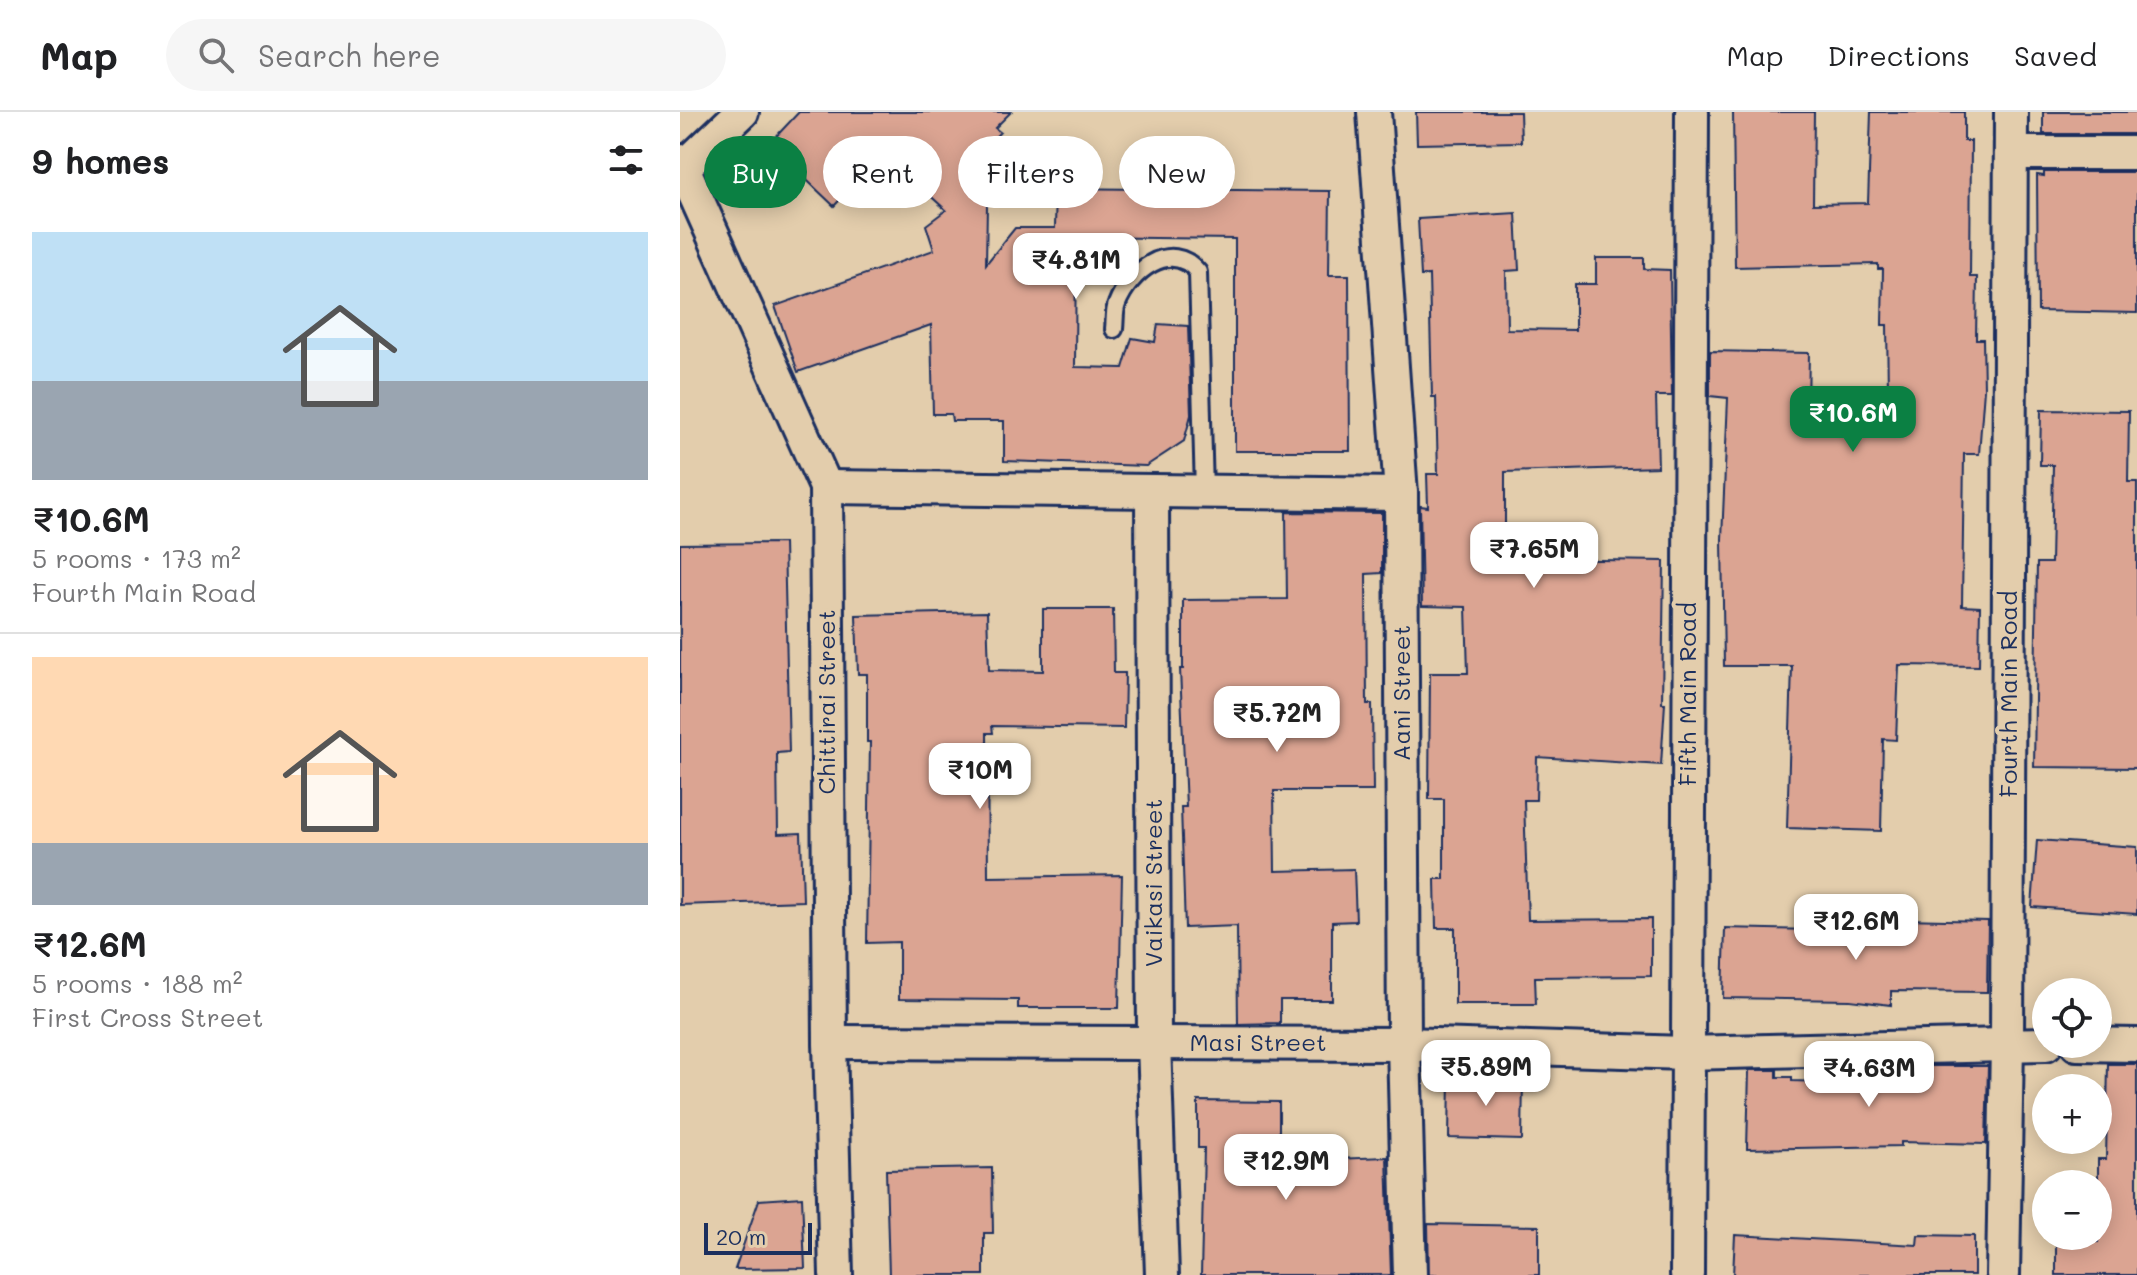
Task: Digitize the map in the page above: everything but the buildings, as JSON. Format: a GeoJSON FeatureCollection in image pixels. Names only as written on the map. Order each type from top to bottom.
{"type":"FeatureCollection","features":[{"type":"Feature","properties":{"kind":"street"},"geometry":{"type":"LineString","coordinates":[[682,164],[742,112]]}},
{"type":"Feature","properties":{"kind":"street","name":"Aani Street"},"geometry":{"type":"LineString","coordinates":[[1374,112],[1401,494],[1404,1044],[1410,1275]]}},
{"type":"Feature","properties":{"kind":"street","name":"Fifth Main Road"},"geometry":{"type":"LineString","coordinates":[[1687,1275],[1685,1053],[1692,112]]}},
{"type":"Feature","properties":{"kind":"street","name":"Fourth Main Road"},"geometry":{"type":"LineString","coordinates":[[2003,1275],[2007,1043],[2011,112]]}},
{"type":"Feature","properties":{"kind":"street"},"geometry":{"type":"LineString","coordinates":[[2012,153],[2137,153]]}},
{"type":"Feature","properties":{"kind":"street","name":"Chittirai Street"},"geometry":{"type":"LineString","coordinates":[[682,164],[826,487],[830,1042],[836,1275]]}},
{"type":"Feature","properties":{"kind":"street"},"geometry":{"type":"LineString","coordinates":[[826,487],[1401,494]]}},
{"type":"Feature","properties":{"kind":"street","name":"Vaikasi Street"},"geometry":{"type":"LineString","coordinates":[[1152,491],[1154,1043],[1162,1275]]}},
{"type":"Feature","properties":{"kind":"street","name":"Masi Street"},"geometry":{"type":"LineString","coordinates":[[830,1042],[1404,1044],[1685,1053],[2032,1044]]}},
{"type":"Feature","properties":{"kind":"street"},"geometry":{"type":"LineString","coordinates":[[2112,1045],[2137,1045]]}},
{"type":"Feature","properties":{"kind":"lane"},"geometry":{"type":"LineString","coordinates":[[1114,329],[1116,304],[1130,284],[1152,264],[1175,254],[1187,259],[1198,272],[1204,492]]}}]}
